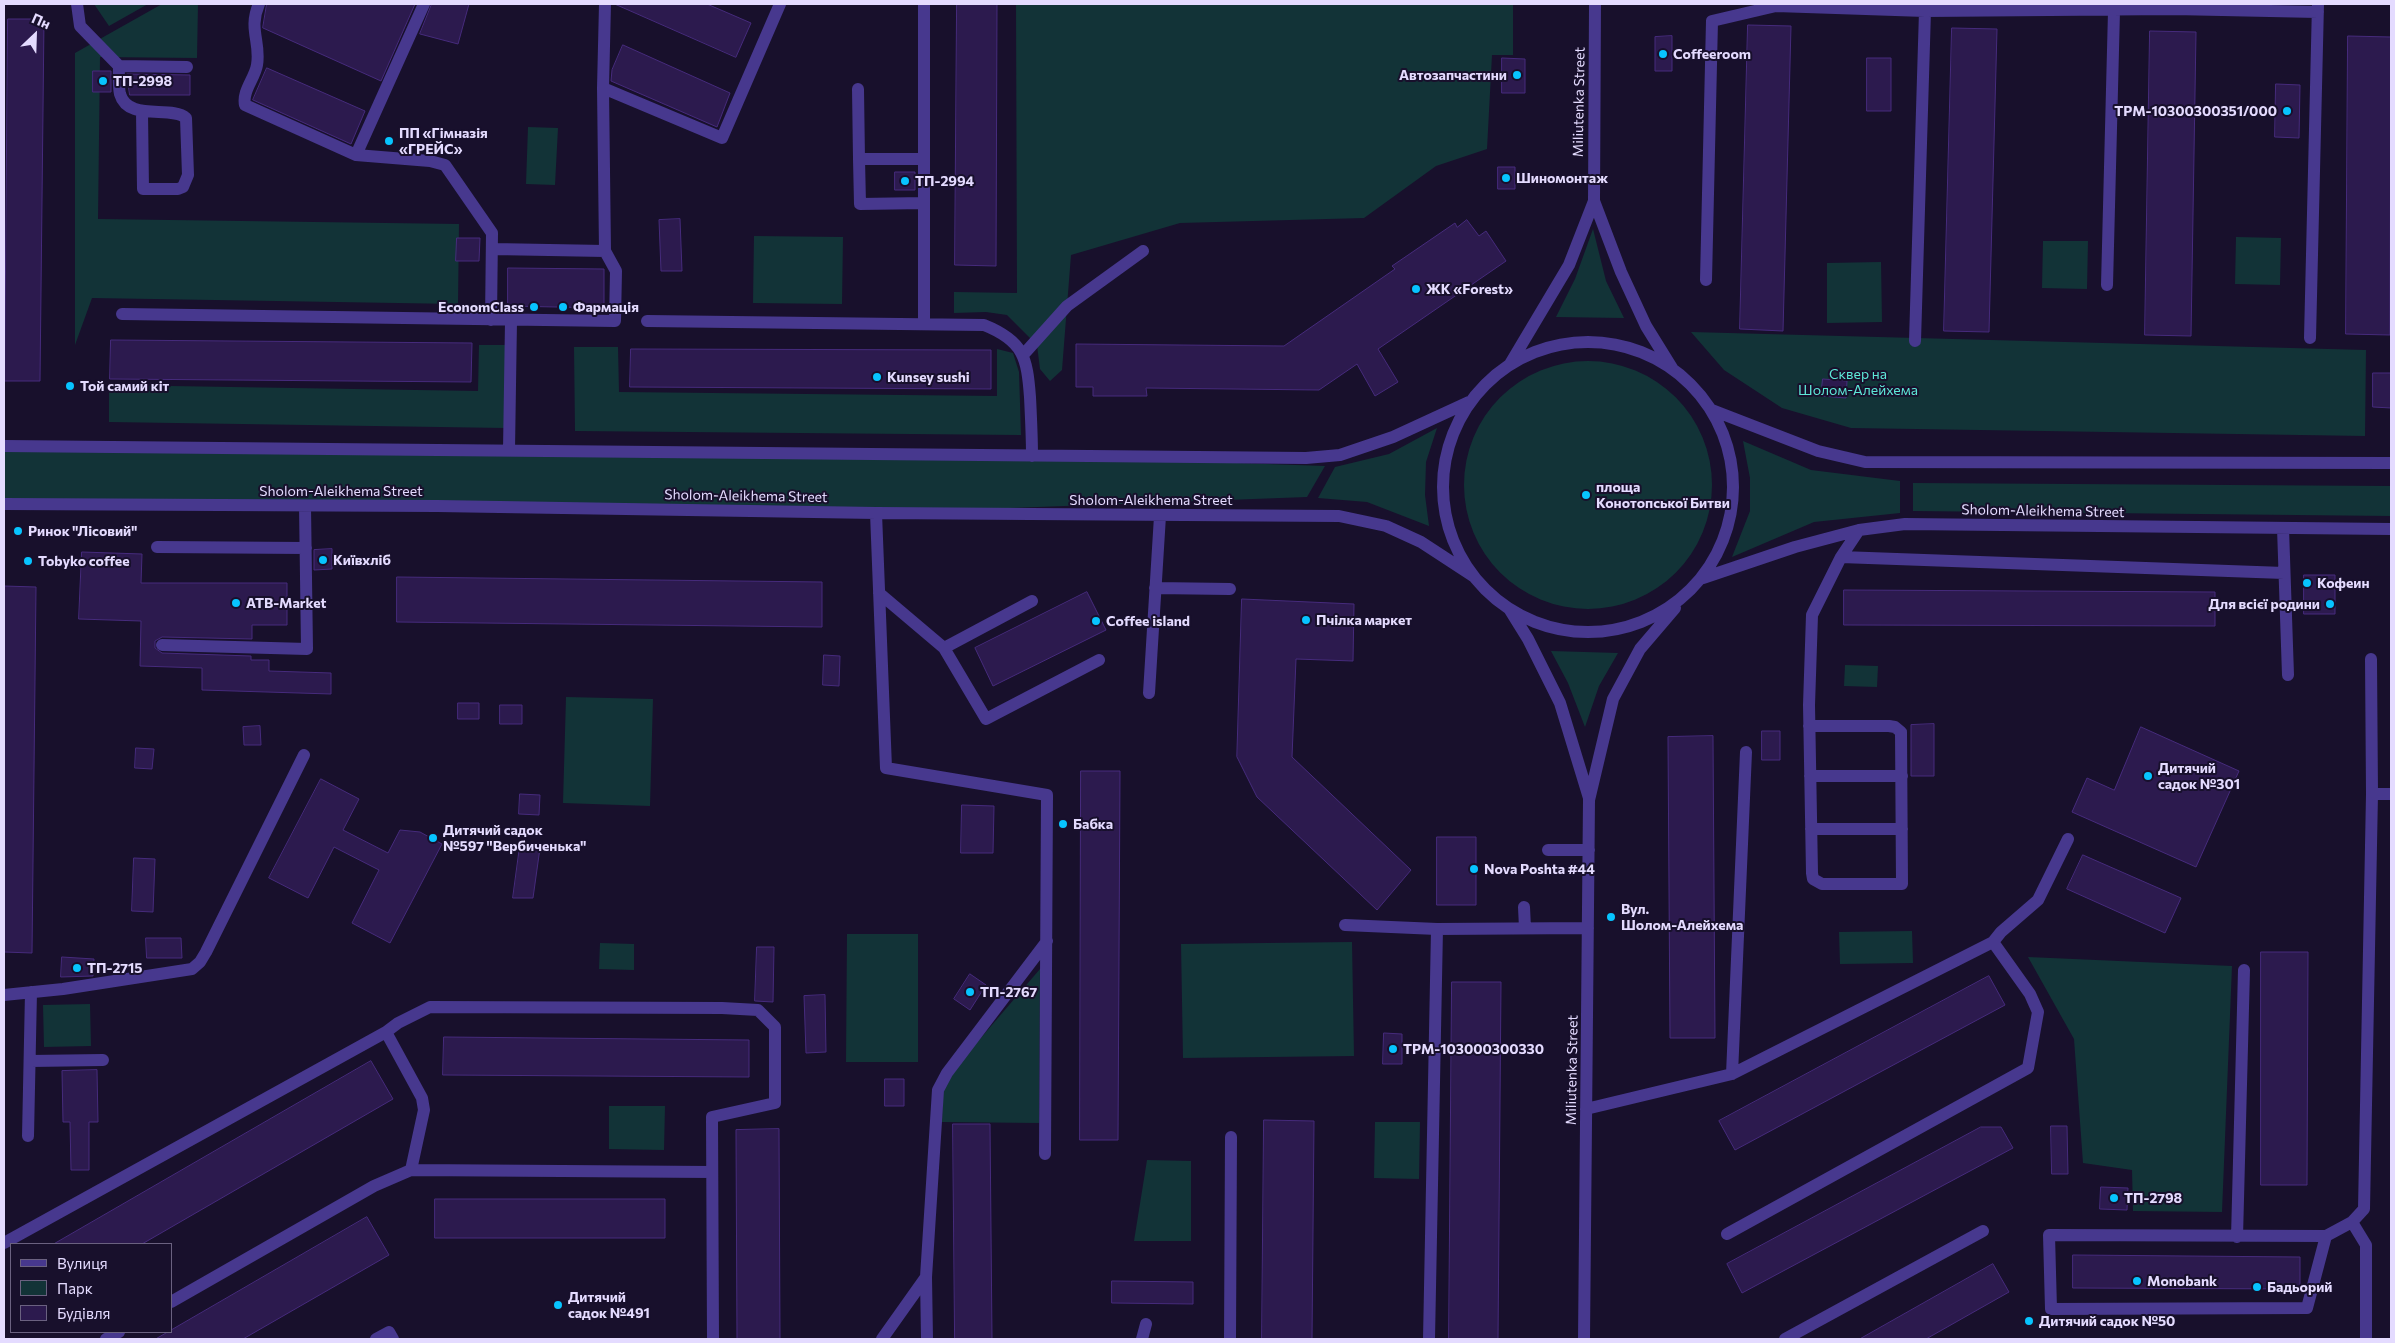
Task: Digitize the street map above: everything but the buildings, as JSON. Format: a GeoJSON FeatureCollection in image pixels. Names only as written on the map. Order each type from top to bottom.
{"type":"FeatureCollection","features":[{"type":"Feature","properties":{"kind":"street"},"geometry":{"type":"LineString","coordinates":[[76,4],[80,26],[119,66],[121,96],[124,101],[142,112],[177,113],[186,118],[188,176],[183,187],[178,189],[144,189],[142,112]]}},
{"type":"Feature","properties":{"kind":"street"},"geometry":{"type":"LineString","coordinates":[[259,4],[253,23],[257,65],[245,96],[245,105],[356,155],[430,161],[445,165],[490,228],[492,249],[491,320]]}},
{"type":"Feature","properties":{"kind":"street"},"geometry":{"type":"LineString","coordinates":[[356,155],[424,4]]}},
{"type":"Feature","properties":{"kind":"street"},"geometry":{"type":"LineString","coordinates":[[122,314],[615,321],[616,271],[605,251],[603,88],[605,4]]}},
{"type":"Feature","properties":{"kind":"street"},"geometry":{"type":"LineString","coordinates":[[603,88],[722,138],[780,4]]}},
{"type":"Feature","properties":{"kind":"street"},"geometry":{"type":"LineString","coordinates":[[924,4],[924,324]]}},
{"type":"Feature","properties":{"kind":"street","name":"Miliutenka Street"},"geometry":{"type":"LineString","coordinates":[[1510,364],[1569,265],[1594,201],[1595,4]]}},
{"type":"Feature","properties":{"kind":"street"},"geometry":{"type":"LineString","coordinates":[[1706,280],[1712,21],[1776,5],[1925,11],[2318,8],[2310,338]]}},
{"type":"Feature","properties":{"kind":"street"},"geometry":{"type":"LineString","coordinates":[[1915,341],[1925,11]]}},
{"type":"Feature","properties":{"kind":"street"},"geometry":{"type":"LineString","coordinates":[[2107,285],[2114,11]]}},
{"type":"Feature","properties":{"kind":"street"},"geometry":{"type":"LineString","coordinates":[[119,66],[187,67]]}},
{"type":"Feature","properties":{"kind":"street"},"geometry":{"type":"LineString","coordinates":[[858,89],[860,204],[924,202]]}},
{"type":"Feature","properties":{"kind":"street"},"geometry":{"type":"LineString","coordinates":[[859,159],[924,159]]}},
{"type":"Feature","properties":{"kind":"street","name":"Miliutenka Street"},"geometry":{"type":"LineString","coordinates":[[1594,201],[1621,272],[1646,326],[1673,369]]}},
{"type":"Feature","properties":{"kind":"street"},"geometry":{"type":"LineString","coordinates":[[492,249],[605,251]]}},
{"type":"Feature","properties":{"kind":"street"},"geometry":{"type":"LineString","coordinates":[[1023,355],[1067,306],[1144,251]]}},
{"type":"Feature","properties":{"kind":"street"},"geometry":{"type":"LineString","coordinates":[[510,450],[511,321]]}},
{"type":"Feature","properties":{"kind":"street"},"geometry":{"type":"LineString","coordinates":[[647,321],[984,325],[1002,332],[1023,355],[1028,369],[1032,456]]}},
{"type":"Feature","properties":{"kind":"street"},"geometry":{"type":"LineString","coordinates":[[1592,342],[1635,349],[1673,369],[1694,388],[1712,410],[1728,450],[1733,492],[1726,534],[1702,578],[1686,594],[1662,612],[1618,629],[1570,631],[1540,624],[1510,610],[1496,600],[1473,576],[1450,536],[1442,490],[1448,444],[1469,402],[1488,381],[1510,364],[1550,346],[1592,342]]}},
{"type":"Feature","properties":{"kind":"street"},"geometry":{"type":"LineString","coordinates":[[4,446],[1306,458],[1340,456],[1393,437],[1469,402]]}},
{"type":"Feature","properties":{"kind":"street"},"geometry":{"type":"LineString","coordinates":[[1712,410],[1809,448],[1865,462],[2391,463]]}},
{"type":"Feature","properties":{"kind":"street","name":"Sholom-Aleikhema Street"},"geometry":{"type":"LineString","coordinates":[[4,504],[437,506],[876,513],[1338,516],[1386,526],[1421,542],[1473,576]]}},
{"type":"Feature","properties":{"kind":"street"},"geometry":{"type":"LineString","coordinates":[[162,645],[307,649],[305,506]]}},
{"type":"Feature","properties":{"kind":"street"},"geometry":{"type":"LineString","coordinates":[[876,513],[886,768],[1047,795],[1045,1154]]}},
{"type":"Feature","properties":{"kind":"street"},"geometry":{"type":"LineString","coordinates":[[1149,693],[1160,516]]}},
{"type":"Feature","properties":{"kind":"street","name":"Sholom-Aleikhema Street"},"geometry":{"type":"LineString","coordinates":[[1702,578],[1795,547],[1859,530],[1905,524],[2391,530]]}},
{"type":"Feature","properties":{"kind":"street"},"geometry":{"type":"LineString","coordinates":[[2282,528],[2288,675]]}},
{"type":"Feature","properties":{"kind":"street"},"geometry":{"type":"LineString","coordinates":[[1809,726],[1896,727],[1901,732],[1902,884],[1822,884],[1813,879],[1812,873],[1809,726],[1812,615],[1841,557],[1859,530]]}},
{"type":"Feature","properties":{"kind":"street"},"geometry":{"type":"LineString","coordinates":[[157,547],[306,548]]}},
{"type":"Feature","properties":{"kind":"street"},"geometry":{"type":"LineString","coordinates":[[1841,557],[2284,573]]}},
{"type":"Feature","properties":{"kind":"street"},"geometry":{"type":"LineString","coordinates":[[1155,588],[1230,589]]}},
{"type":"Feature","properties":{"kind":"street"},"geometry":{"type":"LineString","coordinates":[[879,592],[944,648],[986,719],[1099,660]]}},
{"type":"Feature","properties":{"kind":"street","name":"Miliutenka Street"},"geometry":{"type":"LineString","coordinates":[[1584,1339],[1590,800],[1613,699],[1640,649],[1686,594]]}},
{"type":"Feature","properties":{"kind":"street"},"geometry":{"type":"LineString","coordinates":[[944,648],[1032,601]]}},
{"type":"Feature","properties":{"kind":"street","name":"Miliutenka Street"},"geometry":{"type":"LineString","coordinates":[[1510,610],[1528,639],[1560,703],[1590,800]]}},
{"type":"Feature","properties":{"kind":"street"},"geometry":{"type":"LineString","coordinates":[[2326,1236],[2307,1308],[2051,1309],[2050,1235],[2326,1236],[2352,1222],[2364,1209],[2372,794],[2371,659]]}},
{"type":"Feature","properties":{"kind":"street"},"geometry":{"type":"LineString","coordinates":[[1732,1074],[1746,752]]}},
{"type":"Feature","properties":{"kind":"street"},"geometry":{"type":"LineString","coordinates":[[4,995],[181,972],[196,966],[206,952],[304,755]]}},
{"type":"Feature","properties":{"kind":"street"},"geometry":{"type":"LineString","coordinates":[[1810,776],[1902,776]]}},
{"type":"Feature","properties":{"kind":"street"},"geometry":{"type":"LineString","coordinates":[[2372,794],[2391,794]]}},
{"type":"Feature","properties":{"kind":"street"},"geometry":{"type":"LineString","coordinates":[[1811,829],[1902,829]]}},
{"type":"Feature","properties":{"kind":"street"},"geometry":{"type":"LineString","coordinates":[[1586,1109],[1732,1074],[1993,942],[2001,932],[2038,900],[2068,839]]}},
{"type":"Feature","properties":{"kind":"street"},"geometry":{"type":"LineString","coordinates":[[1548,850],[1589,850]]}},
{"type":"Feature","properties":{"kind":"street"},"geometry":{"type":"LineString","coordinates":[[1524,907],[1525,928]]}},
{"type":"Feature","properties":{"kind":"street"},"geometry":{"type":"LineString","coordinates":[[1345,925],[1437,928],[1588,928]]}},
{"type":"Feature","properties":{"kind":"street"},"geometry":{"type":"LineString","coordinates":[[1429,1339],[1437,928]]}},
{"type":"Feature","properties":{"kind":"street"},"geometry":{"type":"LineString","coordinates":[[928,1339],[926,1277],[938,1090],[947,1073],[1047,941]]}},
{"type":"Feature","properties":{"kind":"street"},"geometry":{"type":"LineString","coordinates":[[1727,1234],[2028,1068],[2038,1012],[2030,994],[1993,942]]}},
{"type":"Feature","properties":{"kind":"street"},"geometry":{"type":"LineString","coordinates":[[2237,1237],[2244,970]]}},
{"type":"Feature","properties":{"kind":"street"},"geometry":{"type":"LineString","coordinates":[[28,1136],[31,992]]}},
{"type":"Feature","properties":{"kind":"street"},"geometry":{"type":"LineString","coordinates":[[4,1243],[386,1032],[398,1023],[430,1007],[758,1010],[774,1027],[775,1103],[712,1117],[713,1339]]}},
{"type":"Feature","properties":{"kind":"street"},"geometry":{"type":"LineString","coordinates":[[386,1032],[422,1098],[424,1110],[411,1170]]}},
{"type":"Feature","properties":{"kind":"street"},"geometry":{"type":"LineString","coordinates":[[30,1061],[103,1060]]}},
{"type":"Feature","properties":{"kind":"street"},"geometry":{"type":"LineString","coordinates":[[1230,1339],[1231,1137]]}},
{"type":"Feature","properties":{"kind":"street"},"geometry":{"type":"LineString","coordinates":[[172,1301],[374,1186],[411,1170],[712,1172]]}},
{"type":"Feature","properties":{"kind":"street"},"geometry":{"type":"LineString","coordinates":[[2352,1222],[2366,1245],[2366,1339]]}},
{"type":"Feature","properties":{"kind":"street"},"geometry":{"type":"LineString","coordinates":[[1785,1339],[1983,1231]]}},
{"type":"Feature","properties":{"kind":"street"},"geometry":{"type":"LineString","coordinates":[[882,1339],[926,1277]]}},
{"type":"Feature","properties":{"kind":"street"},"geometry":{"type":"LineString","coordinates":[[1142,1339],[1146,1324]]}},
{"type":"Feature","properties":{"kind":"street"},"geometry":{"type":"LineString","coordinates":[[376,1339],[389,1332],[393,1339]]}},
{"type":"Feature","properties":{"kind":"street"},"geometry":{"type":"LineString","coordinates":[[106,1339],[117,1333]]}},
{"type":"Feature","properties":{"kind":"green space"},"geometry":{"type":"Polygon","coordinates":[[[94,4],[148,4],[109,26],[94,4]]]}},
{"type":"Feature","properties":{"kind":"green space"},"geometry":{"type":"Polygon","coordinates":[[[162,4],[198,4],[197,58],[100,57],[98,219],[459,224],[458,304],[92,298],[75,345],[75,53],[162,4]]]}},
{"type":"Feature","properties":{"kind":"green space"},"geometry":{"type":"Polygon","coordinates":[[[1016,4],[1513,4],[1513,55],[1492,55],[1487,149],[1436,166],[1364,218],[1180,223],[1071,255],[1062,370],[1050,381],[1040,369],[1037,345],[1007,315],[986,312],[954,313],[954,292],[1017,293],[1016,4]]]}},
{"type":"Feature","properties":{"kind":"green space"},"geometry":{"type":"Polygon","coordinates":[[[528,127],[558,128],[555,185],[526,184],[528,127]]]}},
{"type":"Feature","properties":{"kind":"green space"},"geometry":{"type":"Polygon","coordinates":[[[1593,229],[1606,281],[1624,318],[1556,317],[1575,279],[1593,229]]]}},
{"type":"Feature","properties":{"kind":"green space"},"geometry":{"type":"Polygon","coordinates":[[[754,236],[843,237],[842,304],[753,303],[754,236]]]}},
{"type":"Feature","properties":{"kind":"green space"},"geometry":{"type":"Polygon","coordinates":[[[2236,237],[2281,238],[2280,285],[2235,284],[2236,237]]]}},
{"type":"Feature","properties":{"kind":"green space"},"geometry":{"type":"Polygon","coordinates":[[[2043,241],[2088,241],[2087,289],[2042,288],[2043,241]]]}},
{"type":"Feature","properties":{"kind":"green space"},"geometry":{"type":"Polygon","coordinates":[[[1881,262],[1882,322],[1827,323],[1827,263],[1881,262]]]}},
{"type":"Feature","properties":{"kind":"green space","name":"Сквер на Шолом-Алейхема"},"geometry":{"type":"Polygon","coordinates":[[[1691,332],[2366,350],[2365,436],[1851,428],[1782,408],[1724,370],[1691,332]]]}},
{"type":"Feature","properties":{"kind":"green space"},"geometry":{"type":"Polygon","coordinates":[[[479,345],[506,345],[505,428],[109,422],[109,385],[478,391],[479,345]]]}},
{"type":"Feature","properties":{"kind":"green space"},"geometry":{"type":"Polygon","coordinates":[[[574,347],[618,347],[619,392],[997,396],[997,349],[1013,353],[1019,372],[1021,435],[575,431],[574,347]]]}},
{"type":"Feature","properties":{"kind":"green space"},"geometry":{"type":"Polygon","coordinates":[[[1576,361],[1600,361],[1636,370],[1657,382],[1676,397],[1691,416],[1703,437],[1710,461],[1712,485],[1710,509],[1703,533],[1691,554],[1676,573],[1657,588],[1636,600],[1600,609],[1576,609],[1540,600],[1509,581],[1492,564],[1473,533],[1469,521],[1464,497],[1464,473],[1473,437],[1492,406],[1509,389],[1540,370],[1552,366],[1576,361]]]}},
{"type":"Feature","properties":{"kind":"green space"},"geometry":{"type":"Polygon","coordinates":[[[1437,428],[1426,462],[1425,495],[1429,526],[1367,502],[1318,498],[1335,467],[1389,454],[1437,428]]]}},
{"type":"Feature","properties":{"kind":"green space"},"geometry":{"type":"Polygon","coordinates":[[[1743,441],[1811,470],[1900,481],[1900,513],[1814,522],[1732,557],[1750,511],[1750,478],[1743,441]]]}},
{"type":"Feature","properties":{"kind":"green space"},"geometry":{"type":"Polygon","coordinates":[[[4,447],[1032,456],[1325,466],[1307,497],[876,513],[4,504],[4,447]]]}},
{"type":"Feature","properties":{"kind":"green space"},"geometry":{"type":"Polygon","coordinates":[[[1913,483],[2391,486],[2391,516],[1913,511],[1913,483]]]}},
{"type":"Feature","properties":{"kind":"green space"},"geometry":{"type":"Polygon","coordinates":[[[1551,651],[1618,653],[1599,686],[1585,727],[1568,683],[1551,651]]]}},
{"type":"Feature","properties":{"kind":"green space"},"geometry":{"type":"Polygon","coordinates":[[[1845,665],[1878,666],[1877,687],[1844,686],[1845,665]]]}},
{"type":"Feature","properties":{"kind":"green space"},"geometry":{"type":"Polygon","coordinates":[[[566,697],[653,699],[650,806],[563,803],[566,697]]]}},
{"type":"Feature","properties":{"kind":"green space"},"geometry":{"type":"Polygon","coordinates":[[[1912,931],[1913,963],[1840,964],[1839,932],[1912,931]]]}},
{"type":"Feature","properties":{"kind":"green space"},"geometry":{"type":"Polygon","coordinates":[[[847,934],[918,934],[918,1062],[846,1062],[847,934]]]}},
{"type":"Feature","properties":{"kind":"green space"},"geometry":{"type":"Polygon","coordinates":[[[1352,942],[1354,1056],[1183,1058],[1181,944],[1352,942]]]}},
{"type":"Feature","properties":{"kind":"green space"},"geometry":{"type":"Polygon","coordinates":[[[600,943],[634,944],[634,970],[599,969],[600,943]]]}},
{"type":"Feature","properties":{"kind":"green space"},"geometry":{"type":"Polygon","coordinates":[[[2028,957],[2232,966],[2222,1212],[2133,1211],[2132,1170],[2083,1163],[2074,1039],[2028,957]]]}},
{"type":"Feature","properties":{"kind":"green space"},"geometry":{"type":"Polygon","coordinates":[[[1040,969],[1039,1123],[942,1122],[943,1082],[1040,969]]]}},
{"type":"Feature","properties":{"kind":"green space"},"geometry":{"type":"Polygon","coordinates":[[[90,1004],[91,1046],[44,1047],[43,1005],[90,1004]]]}},
{"type":"Feature","properties":{"kind":"green space"},"geometry":{"type":"Polygon","coordinates":[[[609,1106],[665,1106],[664,1150],[609,1149],[609,1106]]]}},
{"type":"Feature","properties":{"kind":"green space"},"geometry":{"type":"Polygon","coordinates":[[[1375,1122],[1420,1122],[1419,1179],[1374,1178],[1375,1122]]]}},
{"type":"Feature","properties":{"kind":"green space"},"geometry":{"type":"Polygon","coordinates":[[[1147,1160],[1191,1161],[1191,1241],[1134,1241],[1147,1160]]]}},
{"type":"Feature","properties":{"kind":"place","name":"Coffeeroom"},"geometry":{"type":"Point","coordinates":[1663,54]}},
{"type":"Feature","properties":{"kind":"place","name":"Автозапчастини"},"geometry":{"type":"Point","coordinates":[1517,75]}},
{"type":"Feature","properties":{"kind":"place","name":"ТП-2998"},"geometry":{"type":"Point","coordinates":[103,81]}},
{"type":"Feature","properties":{"kind":"place","name":"ТРМ-10300300351/000"},"geometry":{"type":"Point","coordinates":[2287,111]}},
{"type":"Feature","properties":{"kind":"place","name":"ПП «Гімназія «ГРЕЙС»"},"geometry":{"type":"Point","coordinates":[389,141]}},
{"type":"Feature","properties":{"kind":"place","name":"Шиномонтаж"},"geometry":{"type":"Point","coordinates":[1506,178]}},
{"type":"Feature","properties":{"kind":"place","name":"ТП-2994"},"geometry":{"type":"Point","coordinates":[905,181]}},
{"type":"Feature","properties":{"kind":"place","name":"ЖК «Forest»"},"geometry":{"type":"Point","coordinates":[1416,289]}},
{"type":"Feature","properties":{"kind":"place","name":"EconomClass"},"geometry":{"type":"Point","coordinates":[534,307]}},
{"type":"Feature","properties":{"kind":"place","name":"Фармація"},"geometry":{"type":"Point","coordinates":[563,307]}},
{"type":"Feature","properties":{"kind":"place","name":"Kunsey sushi"},"geometry":{"type":"Point","coordinates":[877,377]}},
{"type":"Feature","properties":{"kind":"place","name":"Той самий кіт"},"geometry":{"type":"Point","coordinates":[70,386]}},
{"type":"Feature","properties":{"kind":"place","name":"площа Конотопської Битви"},"geometry":{"type":"Point","coordinates":[1586,495]}},
{"type":"Feature","properties":{"kind":"place","name":"Ринок \"Лісовий\""},"geometry":{"type":"Point","coordinates":[18,531]}},
{"type":"Feature","properties":{"kind":"place","name":"Київхліб"},"geometry":{"type":"Point","coordinates":[323,560]}},
{"type":"Feature","properties":{"kind":"place","name":"Tobyko coffee"},"geometry":{"type":"Point","coordinates":[28,561]}},
{"type":"Feature","properties":{"kind":"place","name":"Кофеин"},"geometry":{"type":"Point","coordinates":[2307,583]}},
{"type":"Feature","properties":{"kind":"place","name":"ATB-Market"},"geometry":{"type":"Point","coordinates":[236,603]}},
{"type":"Feature","properties":{"kind":"place","name":"Для всієї родини"},"geometry":{"type":"Point","coordinates":[2330,604]}},
{"type":"Feature","properties":{"kind":"place","name":"Пчілка маркет"},"geometry":{"type":"Point","coordinates":[1306,620]}},
{"type":"Feature","properties":{"kind":"place","name":"Coffee island"},"geometry":{"type":"Point","coordinates":[1096,621]}},
{"type":"Feature","properties":{"kind":"place","name":"Дитячий садок №301"},"geometry":{"type":"Point","coordinates":[2148,776]}},
{"type":"Feature","properties":{"kind":"place","name":"Бабка"},"geometry":{"type":"Point","coordinates":[1063,824]}},
{"type":"Feature","properties":{"kind":"place","name":"Дитячий садок №597 \"Вербиченька\""},"geometry":{"type":"Point","coordinates":[433,838]}},
{"type":"Feature","properties":{"kind":"place","name":"Nova Poshta #44"},"geometry":{"type":"Point","coordinates":[1474,869]}},
{"type":"Feature","properties":{"kind":"place","name":"Вул. Шолом-Алейхема"},"geometry":{"type":"Point","coordinates":[1611,917]}},
{"type":"Feature","properties":{"kind":"place","name":"ТП-2715"},"geometry":{"type":"Point","coordinates":[77,968]}},
{"type":"Feature","properties":{"kind":"place","name":"ТП-2767"},"geometry":{"type":"Point","coordinates":[970,992]}},
{"type":"Feature","properties":{"kind":"place","name":"ТРМ-103000300330"},"geometry":{"type":"Point","coordinates":[1393,1049]}},
{"type":"Feature","properties":{"kind":"place","name":"ТП-2798"},"geometry":{"type":"Point","coordinates":[2114,1198]}},
{"type":"Feature","properties":{"kind":"place","name":"Monobank"},"geometry":{"type":"Point","coordinates":[2137,1281]}},
{"type":"Feature","properties":{"kind":"place","name":"Бадьорий"},"geometry":{"type":"Point","coordinates":[2257,1287]}},
{"type":"Feature","properties":{"kind":"place","name":"Дитячий садок №491"},"geometry":{"type":"Point","coordinates":[558,1305]}},
{"type":"Feature","properties":{"kind":"place","name":"Дитячий садок №50"},"geometry":{"type":"Point","coordinates":[2029,1321]}}]}
